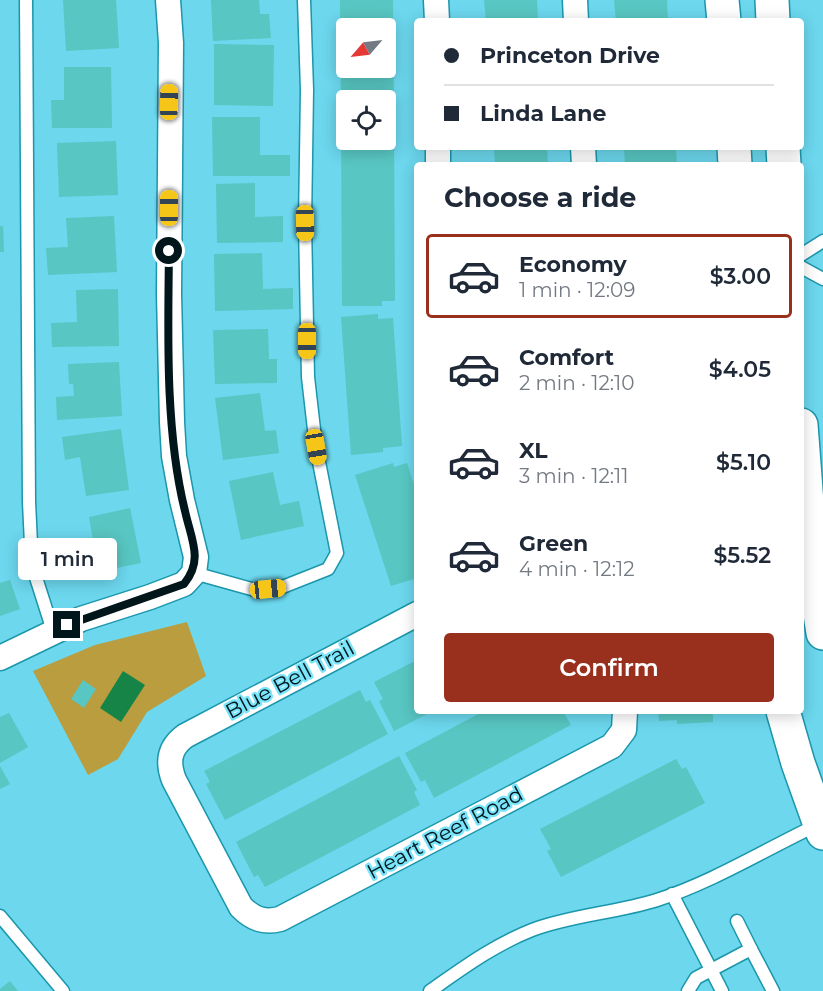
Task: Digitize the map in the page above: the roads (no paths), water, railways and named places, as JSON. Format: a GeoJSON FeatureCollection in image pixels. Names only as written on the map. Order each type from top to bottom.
{"type":"FeatureCollection","features":[{"type":"Feature","properties":{"kind":"main road"},"geometry":{"type":"LineString","coordinates":[[722,0],[724,18]]}},
{"type":"Feature","properties":{"kind":"main road"},"geometry":{"type":"LineString","coordinates":[[772,0],[773,18]]}},
{"type":"Feature","properties":{"kind":"main road"},"geometry":{"type":"LineString","coordinates":[[804,464],[811,555],[823,633]]}},
{"type":"Feature","properties":{"kind":"main road"},"geometry":{"type":"LineString","coordinates":[[784,714],[821,828]]}},
{"type":"Feature","properties":{"kind":"street"},"geometry":{"type":"LineString","coordinates":[[0,658],[81,619],[184,584],[194,573],[196,556],[180,489],[172,422],[169,294],[171,43],[168,0]]}},
{"type":"Feature","properties":{"kind":"street"},"geometry":{"type":"LineString","coordinates":[[436,0],[437,18]]}},
{"type":"Feature","properties":{"kind":"street"},"geometry":{"type":"LineString","coordinates":[[575,0],[576,18]]}},
{"type":"Feature","properties":{"kind":"street","name":"Blue Bell Trail"},"geometry":{"type":"LineString","coordinates":[[258,920],[249,915],[236,898],[174,780],[169,767],[170,755],[175,743],[414,616]]}},
{"type":"Feature","properties":{"kind":"street","name":"Heart Reef Road"},"geometry":{"type":"LineString","coordinates":[[258,920],[270,922],[280,919],[612,746],[624,721]]}},
{"type":"Feature","properties":{"kind":"lane"},"geometry":{"type":"LineString","coordinates":[[26,0],[31,544],[32,564],[53,631]]}},
{"type":"Feature","properties":{"kind":"lane"},"geometry":{"type":"LineString","coordinates":[[194,573],[255,590],[280,588],[328,569],[337,553],[316,447],[308,377],[305,223],[307,90],[304,0]]}},
{"type":"Feature","properties":{"kind":"lane"},"geometry":{"type":"LineString","coordinates":[[804,253],[823,241]]}},
{"type":"Feature","properties":{"kind":"lane"},"geometry":{"type":"LineString","coordinates":[[804,269],[823,279]]}},
{"type":"Feature","properties":{"kind":"lane"},"geometry":{"type":"LineString","coordinates":[[430,991],[483,953],[533,930],[656,900],[698,884],[821,828]]}},
{"type":"Feature","properties":{"kind":"lane"},"geometry":{"type":"LineString","coordinates":[[672,894],[722,991]]}},
{"type":"Feature","properties":{"kind":"lane"},"geometry":{"type":"LineString","coordinates":[[0,916],[63,991]]}},
{"type":"Feature","properties":{"kind":"lane"},"geometry":{"type":"LineString","coordinates":[[737,921],[773,991]]}},
{"type":"Feature","properties":{"kind":"lane"},"geometry":{"type":"LineString","coordinates":[[688,991],[696,978],[751,950]]}}]}
